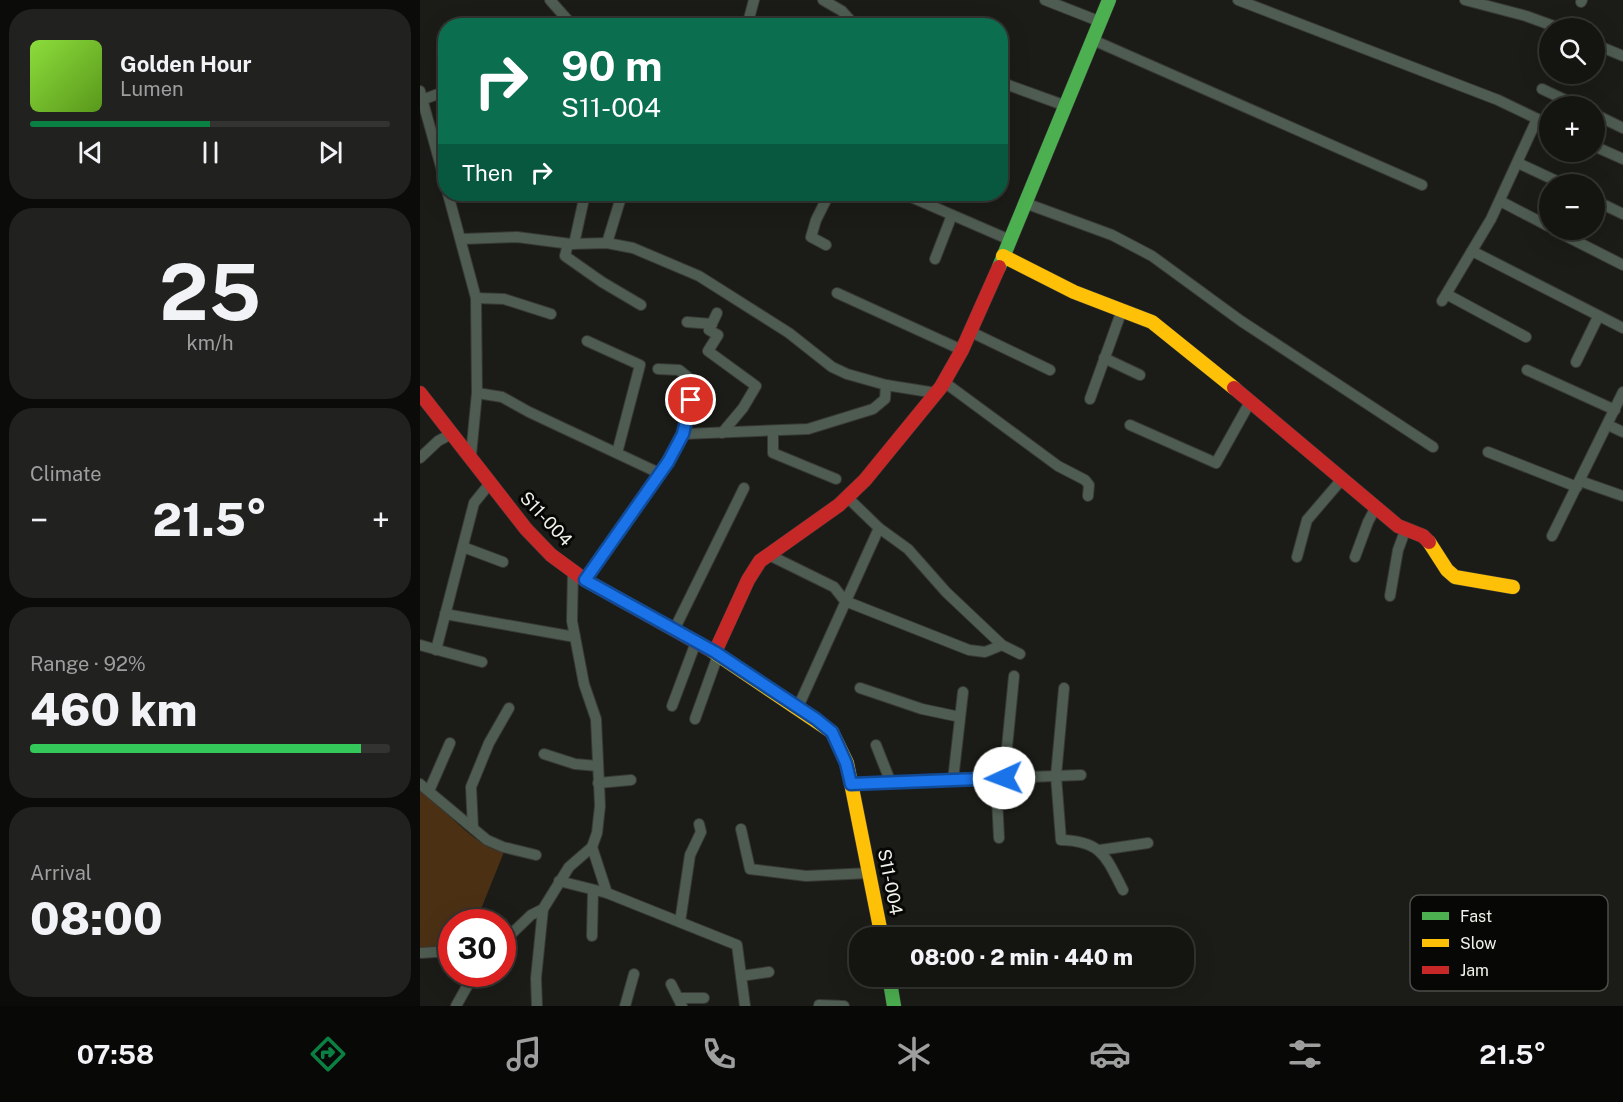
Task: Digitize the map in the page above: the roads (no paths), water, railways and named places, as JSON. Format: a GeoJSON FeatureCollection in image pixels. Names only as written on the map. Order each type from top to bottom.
{"type":"FeatureCollection","features":[{"type":"Feature","properties":{"kind":"street"},"geometry":{"type":"LineString","coordinates":[[550,0],[566,18]]}},
{"type":"Feature","properties":{"kind":"street"},"geometry":{"type":"LineString","coordinates":[[749,18],[754,0]]}},
{"type":"Feature","properties":{"kind":"street"},"geometry":{"type":"LineString","coordinates":[[823,0],[842,11],[848,18]]}},
{"type":"Feature","properties":{"kind":"street"},"geometry":{"type":"LineString","coordinates":[[1045,0],[1101,22]]}},
{"type":"Feature","properties":{"kind":"street"},"geometry":{"type":"LineString","coordinates":[[695,719],[716,654],[748,580],[760,561],[847,497],[865,480],[940,387],[962,350],[1109,0]]}},
{"type":"Feature","properties":{"kind":"street"},"geometry":{"type":"LineString","coordinates":[[1238,0],[1498,100],[1537,119],[1500,201],[1445,298],[1526,337]]}},
{"type":"Feature","properties":{"kind":"street"},"geometry":{"type":"LineString","coordinates":[[1465,0],[1539,21]]}},
{"type":"Feature","properties":{"kind":"street"},"geometry":{"type":"LineString","coordinates":[[1093,40],[1422,184]]}},
{"type":"Feature","properties":{"kind":"street"},"geometry":{"type":"LineString","coordinates":[[1605,49],[1623,56]]}},
{"type":"Feature","properties":{"kind":"street"},"geometry":{"type":"LineString","coordinates":[[1008,85],[1065,106]]}},
{"type":"Feature","properties":{"kind":"street"},"geometry":{"type":"LineString","coordinates":[[1542,89],[1557,96]]}},
{"type":"Feature","properties":{"kind":"street"},"geometry":{"type":"LineString","coordinates":[[438,93],[421,96],[438,156]]}},
{"type":"Feature","properties":{"kind":"street"},"geometry":{"type":"LineString","coordinates":[[1605,119],[1623,128]]}},
{"type":"Feature","properties":{"kind":"street"},"geometry":{"type":"LineString","coordinates":[[1605,151],[1623,159]]}},
{"type":"Feature","properties":{"kind":"street"},"geometry":{"type":"LineString","coordinates":[[1518,163],[1542,174]]}},
{"type":"Feature","properties":{"kind":"street"},"geometry":{"type":"LineString","coordinates":[[450,201],[476,298],[477,393],[471,455]]}},
{"type":"Feature","properties":{"kind":"street"},"geometry":{"type":"LineString","coordinates":[[583,201],[571,244],[565,256],[602,282],[641,304]]}},
{"type":"Feature","properties":{"kind":"street"},"geometry":{"type":"LineString","coordinates":[[607,243],[620,201]]}},
{"type":"Feature","properties":{"kind":"street"},"geometry":{"type":"LineString","coordinates":[[825,245],[810,237],[826,201]]}},
{"type":"Feature","properties":{"kind":"street"},"geometry":{"type":"LineString","coordinates":[[920,201],[1010,240]]}},
{"type":"Feature","properties":{"kind":"street"},"geometry":{"type":"LineString","coordinates":[[1500,201],[1539,221]]}},
{"type":"Feature","properties":{"kind":"street"},"geometry":{"type":"LineString","coordinates":[[1025,203],[1112,235],[1152,256],[1241,321],[1433,447]]}},
{"type":"Feature","properties":{"kind":"street"},"geometry":{"type":"LineString","coordinates":[[1605,205],[1623,214]]}},
{"type":"Feature","properties":{"kind":"street"},"geometry":{"type":"LineString","coordinates":[[935,259],[952,215]]}},
{"type":"Feature","properties":{"kind":"street"},"geometry":{"type":"LineString","coordinates":[[462,239],[517,237],[571,244],[607,243],[633,248],[699,276],[789,333],[832,367],[847,375],[886,386],[940,387],[1058,466],[1085,480],[1089,485],[1088,496]]}},
{"type":"Feature","properties":{"kind":"street"},"geometry":{"type":"LineString","coordinates":[[1574,240],[1623,265]]}},
{"type":"Feature","properties":{"kind":"street"},"geometry":{"type":"LineString","coordinates":[[1472,251],[1623,328]]}},
{"type":"Feature","properties":{"kind":"street"},"geometry":{"type":"LineString","coordinates":[[1003,256],[1074,292],[1152,322],[1405,531],[1423,536],[1434,547],[1447,570],[1455,577],[1513,587]]}},
{"type":"Feature","properties":{"kind":"street"},"geometry":{"type":"LineString","coordinates":[[837,293],[962,350]]}},
{"type":"Feature","properties":{"kind":"street"},"geometry":{"type":"LineString","coordinates":[[476,298],[504,299],[551,314]]}},
{"type":"Feature","properties":{"kind":"street"},"geometry":{"type":"LineString","coordinates":[[1090,399],[1122,310]]}},
{"type":"Feature","properties":{"kind":"street"},"geometry":{"type":"LineString","coordinates":[[717,313],[709,330],[718,335],[708,351],[756,386],[743,408],[722,433]]}},
{"type":"Feature","properties":{"kind":"street"},"geometry":{"type":"LineString","coordinates":[[1576,362],[1598,317]]}},
{"type":"Feature","properties":{"kind":"street"},"geometry":{"type":"LineString","coordinates":[[687,322],[712,324]]}},
{"type":"Feature","properties":{"kind":"street"},"geometry":{"type":"LineString","coordinates":[[970,332],[1050,370]]}},
{"type":"Feature","properties":{"kind":"street"},"geometry":{"type":"LineString","coordinates":[[587,341],[640,365],[617,453]]}},
{"type":"Feature","properties":{"kind":"street"},"geometry":{"type":"LineString","coordinates":[[1104,358],[1140,375]]}},
{"type":"Feature","properties":{"kind":"street"},"geometry":{"type":"LineString","coordinates":[[585,580],[668,462],[683,434],[696,383],[679,370],[658,369]]}},
{"type":"Feature","properties":{"kind":"street"},"geometry":{"type":"LineString","coordinates":[[1527,370],[1615,410]]}},
{"type":"Feature","properties":{"kind":"street"},"geometry":{"type":"LineString","coordinates":[[683,434],[807,429],[873,409],[885,399],[886,386]]}},
{"type":"Feature","properties":{"kind":"street"},"geometry":{"type":"LineString","coordinates":[[1552,536],[1623,392]]}},
{"type":"Feature","properties":{"kind":"street","name":"S11-004"},"geometry":{"type":"LineString","coordinates":[[420,393],[471,455],[526,529],[551,555],[585,580],[716,654],[832,732],[846,763],[880,927]]}},
{"type":"Feature","properties":{"kind":"street"},"geometry":{"type":"LineString","coordinates":[[477,393],[502,397],[659,473]]}},
{"type":"Feature","properties":{"kind":"street"},"geometry":{"type":"LineString","coordinates":[[1130,425],[1216,463],[1250,402]]}},
{"type":"Feature","properties":{"kind":"street"},"geometry":{"type":"LineString","coordinates":[[1608,426],[1623,432]]}},
{"type":"Feature","properties":{"kind":"street"},"geometry":{"type":"LineString","coordinates":[[773,431],[773,453],[836,479]]}},
{"type":"Feature","properties":{"kind":"street"},"geometry":{"type":"LineString","coordinates":[[420,458],[438,441],[453,433]]}},
{"type":"Feature","properties":{"kind":"street"},"geometry":{"type":"LineString","coordinates":[[1488,452],[1579,484],[1623,496]]}},
{"type":"Feature","properties":{"kind":"street"},"geometry":{"type":"LineString","coordinates":[[1297,556],[1307,520],[1343,478]]}},
{"type":"Feature","properties":{"kind":"street"},"geometry":{"type":"LineString","coordinates":[[436,650],[474,503],[491,482]]}},
{"type":"Feature","properties":{"kind":"street"},"geometry":{"type":"LineString","coordinates":[[674,630],[744,488]]}},
{"type":"Feature","properties":{"kind":"street"},"geometry":{"type":"LineString","coordinates":[[847,497],[879,528],[908,549],[946,592],[1002,645],[1020,654]]}},
{"type":"Feature","properties":{"kind":"street"},"geometry":{"type":"LineString","coordinates":[[1355,557],[1376,507]]}},
{"type":"Feature","properties":{"kind":"street"},"geometry":{"type":"LineString","coordinates":[[798,707],[879,528]]}},
{"type":"Feature","properties":{"kind":"street"},"geometry":{"type":"LineString","coordinates":[[1390,596],[1405,531]]}},
{"type":"Feature","properties":{"kind":"street"},"geometry":{"type":"LineString","coordinates":[[463,547],[503,562]]}},
{"type":"Feature","properties":{"kind":"street"},"geometry":{"type":"LineString","coordinates":[[769,555],[834,587],[845,601],[969,650],[985,652],[1002,645]]}},
{"type":"Feature","properties":{"kind":"street"},"geometry":{"type":"LineString","coordinates":[[537,1006],[536,978],[543,909],[569,867],[592,847],[597,833],[600,806],[596,719],[584,684],[572,621],[573,570]]}},
{"type":"Feature","properties":{"kind":"street"},"geometry":{"type":"LineString","coordinates":[[445,614],[575,637]]}},
{"type":"Feature","properties":{"kind":"street"},"geometry":{"type":"LineString","coordinates":[[672,706],[696,642]]}},
{"type":"Feature","properties":{"kind":"street"},"geometry":{"type":"LineString","coordinates":[[420,645],[482,662]]}},
{"type":"Feature","properties":{"kind":"street"},"geometry":{"type":"LineString","coordinates":[[999,838],[1000,779],[1014,676]]}},
{"type":"Feature","properties":{"kind":"street"},"geometry":{"type":"LineString","coordinates":[[860,688],[922,709],[960,717]]}},
{"type":"Feature","properties":{"kind":"street"},"geometry":{"type":"LineString","coordinates":[[1064,688],[1056,776],[1060,840],[1095,846],[1104,853],[1123,890]]}},
{"type":"Feature","properties":{"kind":"street"},"geometry":{"type":"LineString","coordinates":[[953,780],[963,692]]}},
{"type":"Feature","properties":{"kind":"street"},"geometry":{"type":"LineString","coordinates":[[473,828],[471,787],[489,743],[509,708]]}},
{"type":"Feature","properties":{"kind":"street"},"geometry":{"type":"LineString","coordinates":[[450,743],[425,788],[486,840],[503,847],[536,855]]}},
{"type":"Feature","properties":{"kind":"street"},"geometry":{"type":"LineString","coordinates":[[876,745],[891,783]]}},
{"type":"Feature","properties":{"kind":"street"},"geometry":{"type":"LineString","coordinates":[[544,754],[575,764],[598,766]]}},
{"type":"Feature","properties":{"kind":"street"},"geometry":{"type":"LineString","coordinates":[[851,784],[1081,775]]}},
{"type":"Feature","properties":{"kind":"street"},"geometry":{"type":"LineString","coordinates":[[598,783],[631,780]]}},
{"type":"Feature","properties":{"kind":"street"},"geometry":{"type":"LineString","coordinates":[[681,922],[690,855],[701,832],[699,824]]}},
{"type":"Feature","properties":{"kind":"street"},"geometry":{"type":"LineString","coordinates":[[741,829],[750,869],[806,876],[870,873]]}},
{"type":"Feature","properties":{"kind":"street"},"geometry":{"type":"LineString","coordinates":[[1100,850],[1148,843]]}},
{"type":"Feature","properties":{"kind":"street"},"geometry":{"type":"LineString","coordinates":[[592,847],[607,893]]}},
{"type":"Feature","properties":{"kind":"street"},"geometry":{"type":"LineString","coordinates":[[559,881],[607,893],[736,945],[745,1006]]}},
{"type":"Feature","properties":{"kind":"street"},"geometry":{"type":"LineString","coordinates":[[592,936],[593,891]]}},
{"type":"Feature","properties":{"kind":"street"},"geometry":{"type":"LineString","coordinates":[[516,929],[531,915],[543,909]]}},
{"type":"Feature","properties":{"kind":"street"},"geometry":{"type":"LineString","coordinates":[[420,953],[438,952]]}},
{"type":"Feature","properties":{"kind":"street"},"geometry":{"type":"LineString","coordinates":[[741,976],[768,972]]}},
{"type":"Feature","properties":{"kind":"street"},"geometry":{"type":"LineString","coordinates":[[625,1006],[634,974]]}},
{"type":"Feature","properties":{"kind":"street"},"geometry":{"type":"LineString","coordinates":[[671,984],[681,1002],[704,998]]}},
{"type":"Feature","properties":{"kind":"street"},"geometry":{"type":"LineString","coordinates":[[456,1006],[467,987]]}},
{"type":"Feature","properties":{"kind":"street"},"geometry":{"type":"LineString","coordinates":[[891,987],[894,1006]]}},
{"type":"Feature","properties":{"kind":"street"},"geometry":{"type":"LineString","coordinates":[[819,1005],[844,1006]]}}]}
